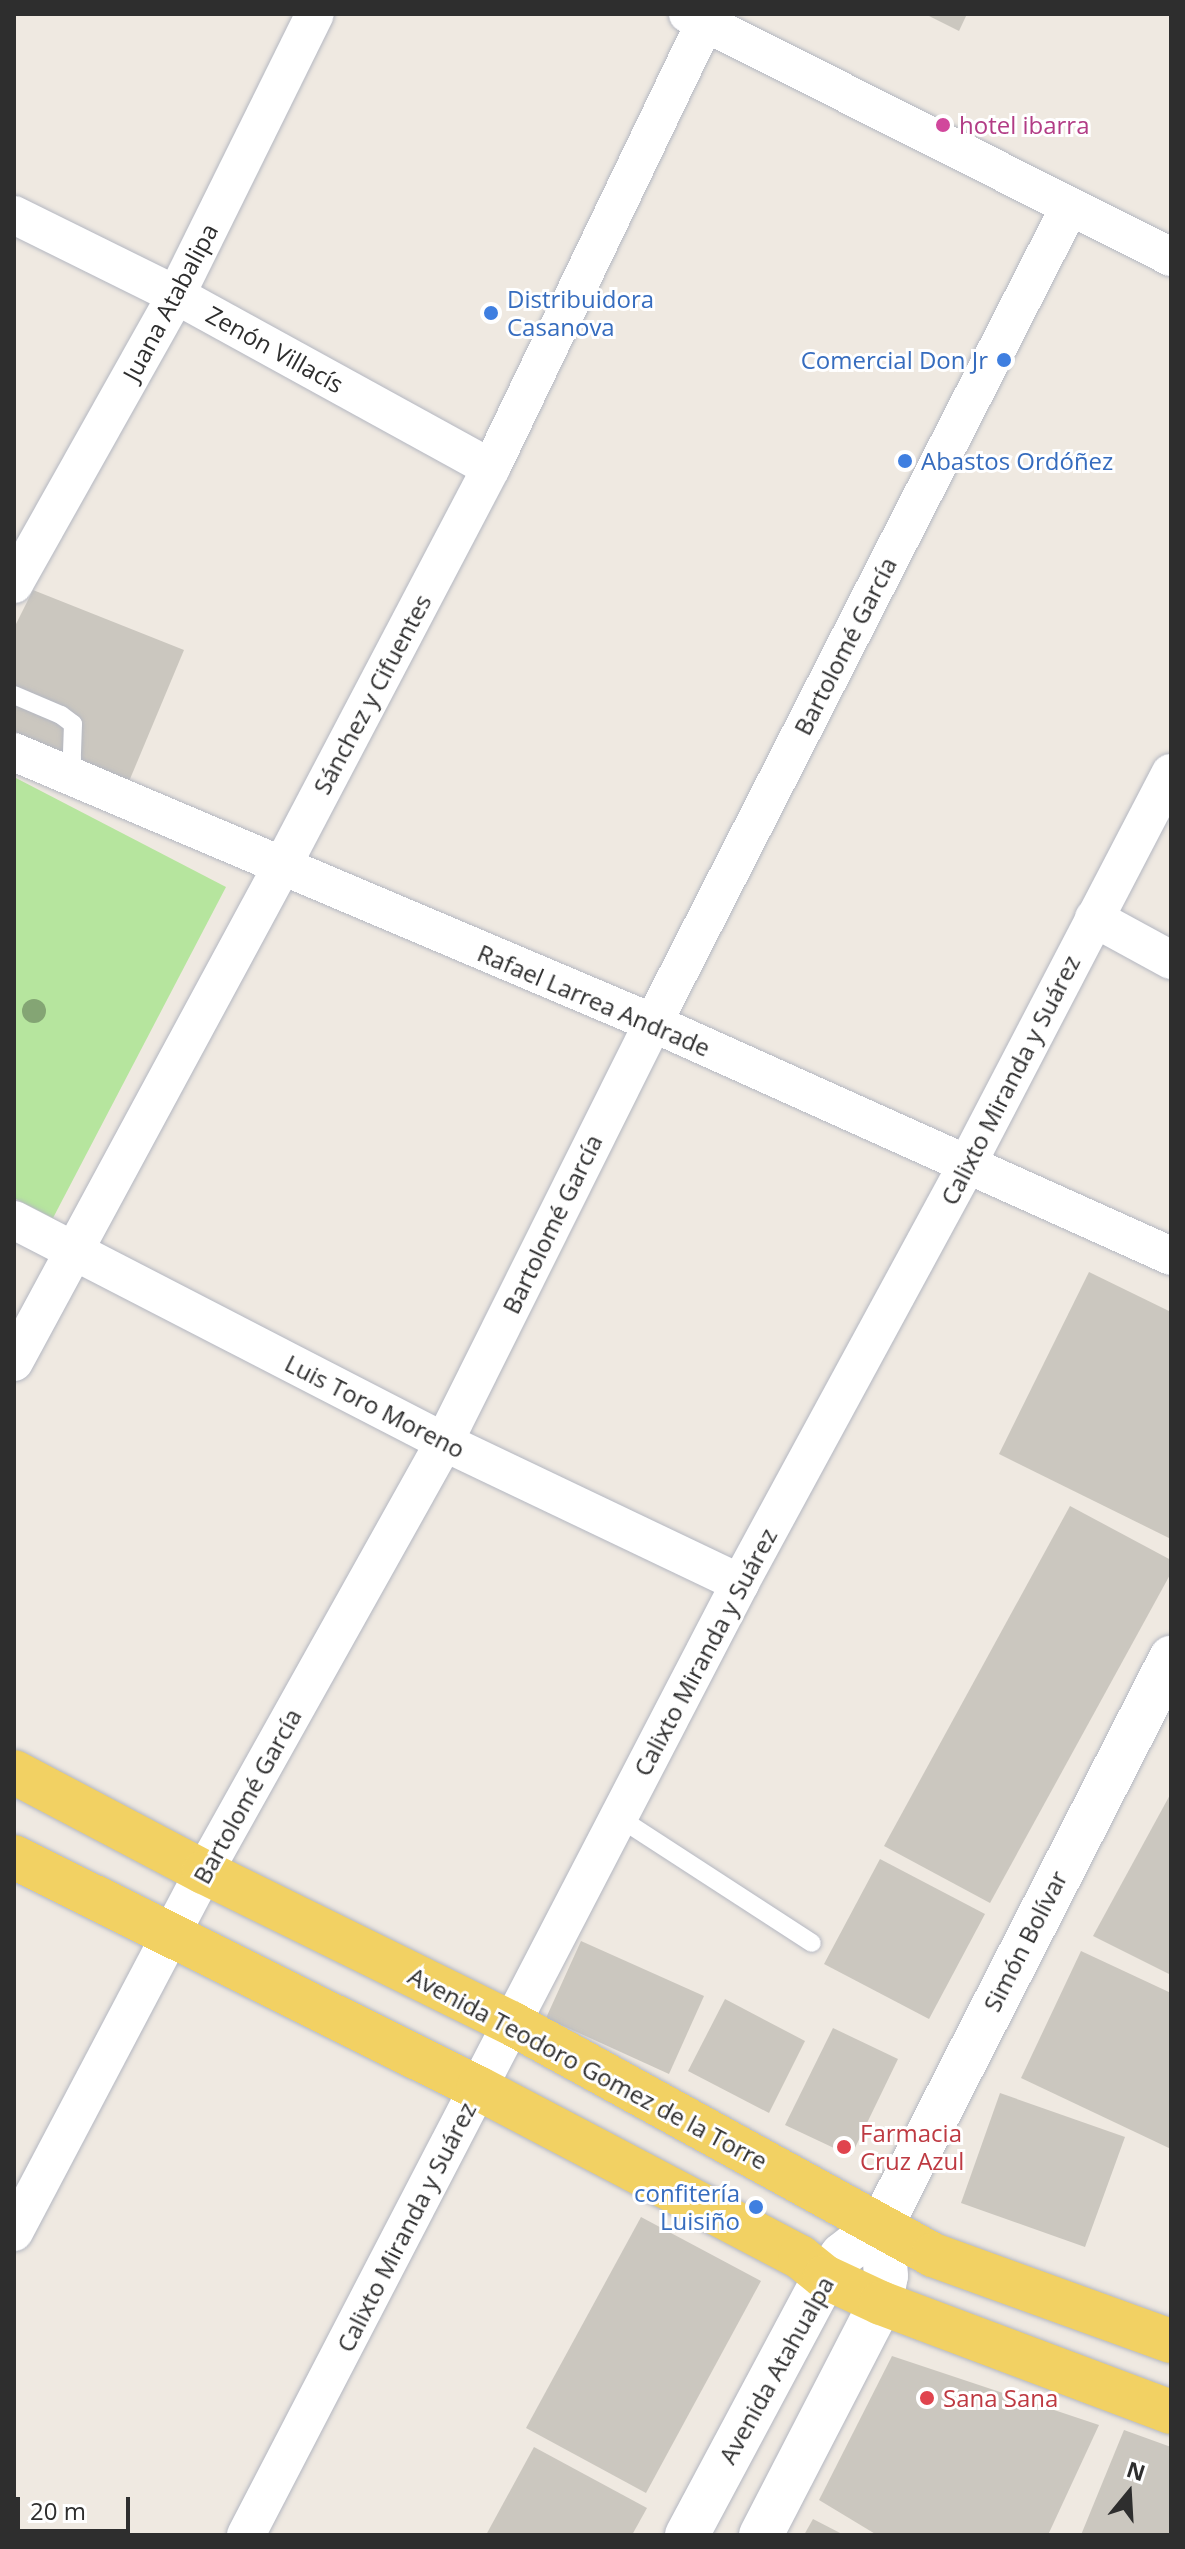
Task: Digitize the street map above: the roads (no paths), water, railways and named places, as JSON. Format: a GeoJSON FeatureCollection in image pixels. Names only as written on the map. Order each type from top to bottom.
{"type":"FeatureCollection","features":[{"type":"Feature","properties":{"kind":"main road","name":"Simón Bolívar"},"geometry":{"type":"LineString","coordinates":[[882,2224],[1171,1658]]}},
{"type":"Feature","properties":{"kind":"main road","name":"Avenida Teodoro Gomez de la Torre"},"geometry":{"type":"LineString","coordinates":[[14,1772],[204,1872],[511,2023],[882,2224],[933,2255],[1171,2341]]}},
{"type":"Feature","properties":{"kind":"main road"},"geometry":{"type":"LineString","coordinates":[[14,1857],[171,1938],[478,2088],[800,2257],[825,2277],[881,2303],[1171,2412]]}},
{"type":"Feature","properties":{"kind":"main road","name":"Avenida Atahualpa"},"geometry":{"type":"LineString","coordinates":[[687,2535],[825,2277],[842,2255],[882,2224]]}},
{"type":"Feature","properties":{"kind":"main road"},"geometry":{"type":"LineString","coordinates":[[761,2535],[881,2303],[886,2276],[882,2224]]}},
{"type":"Feature","properties":{"kind":"street","name":"Juana Atabalipa"},"geometry":{"type":"LineString","coordinates":[[14,584],[176,295],[315,14]]}},
{"type":"Feature","properties":{"kind":"street"},"geometry":{"type":"LineString","coordinates":[[700,17],[1171,257]]}},
{"type":"Feature","properties":{"kind":"street","name":"Sánchez y Cifuentes"},"geometry":{"type":"LineString","coordinates":[[14,1362],[282,866],[491,468],[700,17]]}},
{"type":"Feature","properties":{"kind":"street","name":"Bartolomé García"},"geometry":{"type":"LineString","coordinates":[[14,2232],[204,1872],[444,1442],[653,1023],[1070,206]]}},
{"type":"Feature","properties":{"kind":"street","name":"Zenón Villacís"},"geometry":{"type":"LineString","coordinates":[[14,215],[176,295],[491,468]]}},
{"type":"Feature","properties":{"kind":"street","name":"Rafael Larrea Andrade"},"geometry":{"type":"LineString","coordinates":[[14,752],[653,1023],[1171,1256]]}},
{"type":"Feature","properties":{"kind":"street","name":"Calixto Miranda y Suárez"},"geometry":{"type":"LineString","coordinates":[[246,2535],[740,1583],[966,1166],[1171,773]]}},
{"type":"Feature","properties":{"kind":"street"},"geometry":{"type":"LineString","coordinates":[[1094,918],[1171,960]]}},
{"type":"Feature","properties":{"kind":"street","name":"Luis Toro Moreno"},"geometry":{"type":"LineString","coordinates":[[14,1220],[444,1442],[740,1583]]}},
{"type":"Feature","properties":{"kind":"lane"},"geometry":{"type":"LineString","coordinates":[[14,695],[61,715],[73,724],[72,759],[65,774]]}},
{"type":"Feature","properties":{"kind":"lane"},"geometry":{"type":"LineString","coordinates":[[618,1817],[812,1943]]}},
{"type":"Feature","properties":{"kind":"place","name":"hotel ibarra"},"geometry":{"type":"Point","coordinates":[943,125]}},
{"type":"Feature","properties":{"kind":"place","name":"Distribuidora Casanova"},"geometry":{"type":"Point","coordinates":[491,313]}},
{"type":"Feature","properties":{"kind":"place","name":"Comercial Don Jr"},"geometry":{"type":"Point","coordinates":[1004,360]}},
{"type":"Feature","properties":{"kind":"place","name":"Abastos Ordóñez"},"geometry":{"type":"Point","coordinates":[905,461]}},
{"type":"Feature","properties":{"kind":"place","name":"Farmacia Cruz Azul"},"geometry":{"type":"Point","coordinates":[844,2147]}},
{"type":"Feature","properties":{"kind":"place","name":"confitería Luisiño"},"geometry":{"type":"Point","coordinates":[756,2207]}},
{"type":"Feature","properties":{"kind":"place","name":"Sana Sana"},"geometry":{"type":"Point","coordinates":[927,2398]}}]}
